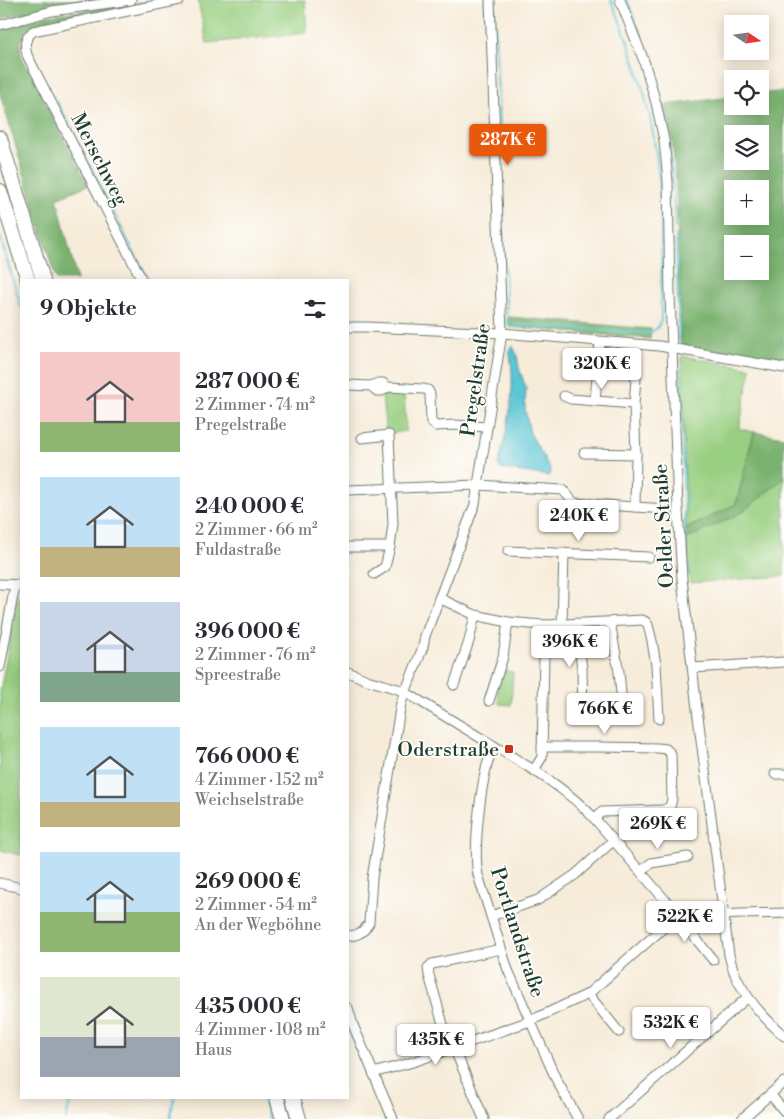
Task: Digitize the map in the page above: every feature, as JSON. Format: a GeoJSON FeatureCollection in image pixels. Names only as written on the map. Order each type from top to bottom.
{"type":"FeatureCollection","features":[{"type":"Feature","properties":{"kind":"highway"},"geometry":{"type":"LineString","coordinates":[[0,138],[43,279]]}},
{"type":"Feature","properties":{"kind":"highway"},"geometry":{"type":"LineString","coordinates":[[0,191],[28,279]]}},
{"type":"Feature","properties":{"kind":"highway"},"geometry":{"type":"LineString","coordinates":[[276,1099],[283,1119]]}},
{"type":"Feature","properties":{"kind":"highway"},"geometry":{"type":"LineString","coordinates":[[293,1099],[299,1119]]}},
{"type":"Feature","properties":{"kind":"street"},"geometry":{"type":"LineString","coordinates":[[0,25],[52,11],[131,0]]}},
{"type":"Feature","properties":{"kind":"street","name":"Merschweg"},"geometry":{"type":"LineString","coordinates":[[141,279],[27,55],[24,45],[26,37],[33,31],[180,0]]}},
{"type":"Feature","properties":{"kind":"street","name":"Pregelstraße"},"geometry":{"type":"LineString","coordinates":[[349,936],[360,933],[369,923],[372,878],[401,703],[423,647],[424,636],[438,598],[475,504],[488,427],[502,333],[490,0]]}},
{"type":"Feature","properties":{"kind":"street","name":"Oelder Straße"},"geometry":{"type":"LineString","coordinates":[[620,0],[644,61],[664,140],[668,180],[672,349],[682,579],[729,955],[733,972],[748,997],[767,1020],[784,1036]]}},
{"type":"Feature","properties":{"kind":"street"},"geometry":{"type":"LineString","coordinates":[[349,327],[502,333],[659,346],[784,368]]}},
{"type":"Feature","properties":{"kind":"street"},"geometry":{"type":"LineString","coordinates":[[595,401],[600,342]]}},
{"type":"Feature","properties":{"kind":"street"},"geometry":{"type":"LineString","coordinates":[[635,507],[636,454],[634,404],[636,378]]}},
{"type":"Feature","properties":{"kind":"street"},"geometry":{"type":"LineString","coordinates":[[349,385],[371,386],[377,391],[382,391],[388,387],[428,390],[430,394],[431,422],[436,426],[488,427]]}},
{"type":"Feature","properties":{"kind":"street"},"geometry":{"type":"LineString","coordinates":[[564,396],[571,399],[634,404]]}},
{"type":"Feature","properties":{"kind":"street"},"geometry":{"type":"LineString","coordinates":[[362,438],[389,435],[393,524],[385,567],[374,574]]}},
{"type":"Feature","properties":{"kind":"street"},"geometry":{"type":"LineString","coordinates":[[584,453],[636,454]]}},
{"type":"Feature","properties":{"kind":"street"},"geometry":{"type":"LineString","coordinates":[[349,490],[478,485],[563,490],[574,503],[666,508]]}},
{"type":"Feature","properties":{"kind":"street"},"geometry":{"type":"LineString","coordinates":[[349,547],[390,547]]}},
{"type":"Feature","properties":{"kind":"street"},"geometry":{"type":"LineString","coordinates":[[508,550],[649,557]]}},
{"type":"Feature","properties":{"kind":"street"},"geometry":{"type":"LineString","coordinates":[[562,624],[564,553]]}},
{"type":"Feature","properties":{"kind":"street"},"geometry":{"type":"LineString","coordinates":[[0,584],[18,585],[0,667]]}},
{"type":"Feature","properties":{"kind":"street"},"geometry":{"type":"LineString","coordinates":[[438,598],[475,614],[508,622],[547,625],[642,620],[646,622],[652,641],[656,665],[659,719]]}},
{"type":"Feature","properties":{"kind":"street"},"geometry":{"type":"LineString","coordinates":[[454,685],[469,641],[475,614]]}},
{"type":"Feature","properties":{"kind":"street"},"geometry":{"type":"LineString","coordinates":[[489,701],[503,657],[508,622]]}},
{"type":"Feature","properties":{"kind":"street"},"geometry":{"type":"LineString","coordinates":[[610,622],[619,672],[621,693],[620,716]]}},
{"type":"Feature","properties":{"kind":"street"},"geometry":{"type":"LineString","coordinates":[[576,623],[582,668],[583,712]]}},
{"type":"Feature","properties":{"kind":"street"},"geometry":{"type":"LineString","coordinates":[[534,770],[542,757],[544,655],[547,625]]}},
{"type":"Feature","properties":{"kind":"street"},"geometry":{"type":"LineString","coordinates":[[693,668],[784,662]]}},
{"type":"Feature","properties":{"kind":"street"},"geometry":{"type":"LineString","coordinates":[[349,672],[405,692],[534,770],[580,803],[682,917],[684,924],[713,960]]}},
{"type":"Feature","properties":{"kind":"street","name":"Portlandstraße"},"geometry":{"type":"LineString","coordinates":[[494,746],[490,753],[484,781],[478,828],[478,875],[508,970],[556,1079],[578,1119]]}},
{"type":"Feature","properties":{"kind":"street"},"geometry":{"type":"LineString","coordinates":[[542,747],[666,749],[671,754],[672,799],[670,807],[664,810],[602,812],[594,818]]}},
{"type":"Feature","properties":{"kind":"street"},"geometry":{"type":"LineString","coordinates":[[491,916],[538,900],[574,874],[613,841]]}},
{"type":"Feature","properties":{"kind":"street"},"geometry":{"type":"LineString","coordinates":[[641,871],[650,862],[688,857]]}},
{"type":"Feature","properties":{"kind":"street"},"geometry":{"type":"LineString","coordinates":[[0,883],[20,888]]}},
{"type":"Feature","properties":{"kind":"street"},"geometry":{"type":"LineString","coordinates":[[373,1073],[413,1062],[530,1020],[588,994],[682,917],[701,918],[725,915],[784,913]]}},
{"type":"Feature","properties":{"kind":"street"},"geometry":{"type":"LineString","coordinates":[[484,1119],[457,1055],[448,1042],[428,968],[438,962],[501,949]]}},
{"type":"Feature","properties":{"kind":"street"},"geometry":{"type":"LineString","coordinates":[[588,994],[619,1032]]}},
{"type":"Feature","properties":{"kind":"street"},"geometry":{"type":"LineString","coordinates":[[609,1119],[748,997]]}},
{"type":"Feature","properties":{"kind":"street"},"geometry":{"type":"LineString","coordinates":[[349,1011],[393,1119]]}},
{"type":"Feature","properties":{"kind":"street"},"geometry":{"type":"LineString","coordinates":[[742,1119],[784,1082]]}},
{"type":"Feature","properties":{"kind":"street"},"geometry":{"type":"LineString","coordinates":[[770,1094],[784,1112]]}},
{"type":"Feature","properties":{"kind":"green space"},"geometry":{"type":"Polygon","coordinates":[[[0,0],[102,0],[50,7],[0,19],[0,0]]]}},
{"type":"Feature","properties":{"kind":"green space"},"geometry":{"type":"Polygon","coordinates":[[[305,0],[307,33],[207,43],[198,1],[305,0]]]}},
{"type":"Feature","properties":{"kind":"green space"},"geometry":{"type":"Polygon","coordinates":[[[152,1],[152,3],[32,27],[25,33],[20,46],[21,55],[88,185],[57,198],[77,279],[56,279],[0,94],[0,30],[50,15],[152,1]]]}},
{"type":"Feature","properties":{"kind":"green space"},"geometry":{"type":"Polygon","coordinates":[[[784,91],[784,363],[681,345],[676,181],[672,139],[665,105],[724,98],[724,115],[769,115],[769,93],[784,91]]]}},
{"type":"Feature","properties":{"kind":"green space"},"geometry":{"type":"Polygon","coordinates":[[[509,317],[651,329],[650,339],[509,327],[509,317]]]}},
{"type":"Feature","properties":{"kind":"green space"},"geometry":{"type":"Polygon","coordinates":[[[682,356],[751,368],[739,429],[754,432],[736,504],[686,529],[682,356]]]}},
{"type":"Feature","properties":{"kind":"green space"},"geometry":{"type":"Polygon","coordinates":[[[390,390],[404,391],[406,431],[386,434],[382,395],[390,390]]]}},
{"type":"Feature","properties":{"kind":"green space"},"geometry":{"type":"Polygon","coordinates":[[[754,432],[784,437],[784,478],[742,512],[687,539],[686,529],[736,504],[754,432]]]}},
{"type":"Feature","properties":{"kind":"green space"},"geometry":{"type":"Polygon","coordinates":[[[784,478],[784,576],[690,583],[687,539],[742,512],[784,478]]]}},
{"type":"Feature","properties":{"kind":"green space"},"geometry":{"type":"Polygon","coordinates":[[[18,595],[20,596],[20,855],[0,850],[0,692],[18,595]]]}},
{"type":"Feature","properties":{"kind":"green space"},"geometry":{"type":"Polygon","coordinates":[[[501,670],[513,672],[511,705],[499,704],[497,683],[501,670]]]}},
{"type":"Feature","properties":{"kind":"water"},"geometry":{"type":"Polygon","coordinates":[[[513,346],[526,388],[525,409],[530,433],[551,470],[551,474],[548,476],[501,469],[498,465],[505,437],[512,393],[509,349],[513,346]]]}},
{"type":"Feature","properties":{"kind":"waterway"},"geometry":{"type":"LineString","coordinates":[[485,0],[491,150]]}},
{"type":"Feature","properties":{"kind":"waterway"},"geometry":{"type":"LineString","coordinates":[[494,0],[507,323],[511,325],[648,333],[653,331],[661,320],[661,214],[657,156],[648,110],[636,65],[611,0]]}},
{"type":"Feature","properties":{"kind":"waterway"},"geometry":{"type":"LineString","coordinates":[[627,0],[650,57],[661,100]]}},
{"type":"Feature","properties":{"kind":"waterway"},"geometry":{"type":"LineString","coordinates":[[57,101],[147,278]]}},
{"type":"Feature","properties":{"kind":"waterway"},"geometry":{"type":"LineString","coordinates":[[663,107],[670,152],[675,228]]}},
{"type":"Feature","properties":{"kind":"waterway"},"geometry":{"type":"LineString","coordinates":[[676,235],[679,342]]}},
{"type":"Feature","properties":{"kind":"waterway"},"geometry":{"type":"LineString","coordinates":[[0,237],[20,304]]}},
{"type":"Feature","properties":{"kind":"waterway"},"geometry":{"type":"LineString","coordinates":[[680,369],[688,575]]}},
{"type":"Feature","properties":{"kind":"waterway"},"geometry":{"type":"LineString","coordinates":[[66,1119],[71,1099]]}},
{"type":"Feature","properties":{"kind":"waterway"},"geometry":{"type":"LineString","coordinates":[[170,1119],[174,1099]]}},
{"type":"Feature","properties":{"kind":"waterway"},"geometry":{"type":"LineString","coordinates":[[263,1099],[269,1119]]}},
{"type":"Feature","properties":{"kind":"place","name":"Oderstraße"},"geometry":{"type":"Point","coordinates":[509,749]}}]}
